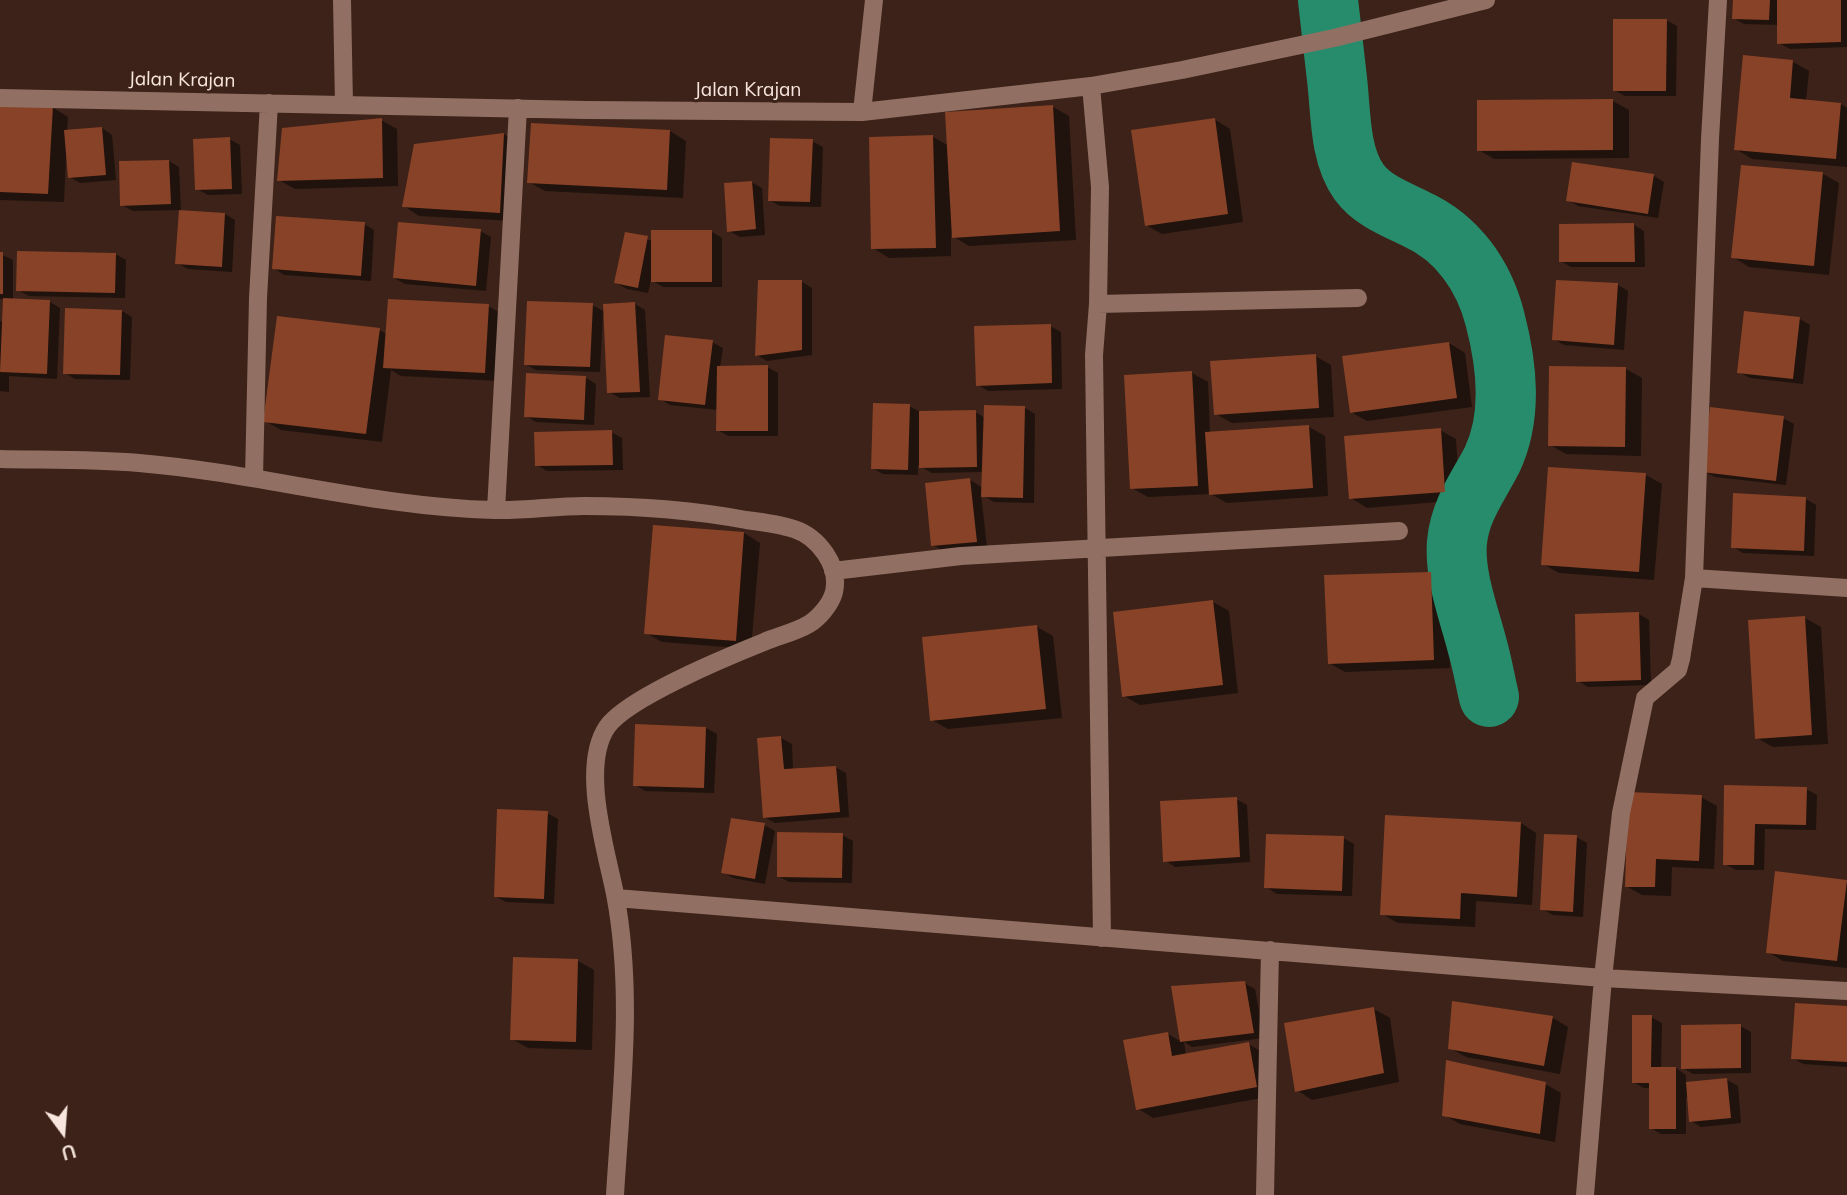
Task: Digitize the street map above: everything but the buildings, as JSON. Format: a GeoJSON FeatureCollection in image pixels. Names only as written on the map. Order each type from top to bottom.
{"type":"FeatureCollection","features":[{"type":"Feature","properties":{"kind":"street"},"geometry":{"type":"LineString","coordinates":[[342,0],[344,104]]}},
{"type":"Feature","properties":{"kind":"street"},"geometry":{"type":"LineString","coordinates":[[862,112],[874,0]]}},
{"type":"Feature","properties":{"kind":"street","name":"Jalan Krajan"},"geometry":{"type":"LineString","coordinates":[[0,98],[862,112],[1091,86],[1182,70],[1334,38],[1486,0]]}},
{"type":"Feature","properties":{"kind":"street"},"geometry":{"type":"LineString","coordinates":[[1585,1195],[1603,978],[1621,813],[1642,706],[1650,692],[1678,670],[1694,578],[1710,139],[1718,0]]}},
{"type":"Feature","properties":{"kind":"street"},"geometry":{"type":"LineString","coordinates":[[1091,86],[1100,187],[1098,304],[1094,355],[1102,938]]}},
{"type":"Feature","properties":{"kind":"street"},"geometry":{"type":"LineString","coordinates":[[254,478],[258,298],[269,103]]}},
{"type":"Feature","properties":{"kind":"street"},"geometry":{"type":"LineString","coordinates":[[496,510],[518,108]]}},
{"type":"Feature","properties":{"kind":"street"},"geometry":{"type":"LineString","coordinates":[[1098,304],[1359,298]]}},
{"type":"Feature","properties":{"kind":"street"},"geometry":{"type":"LineString","coordinates":[[0,459],[138,463],[254,478],[408,503],[496,510],[584,506],[705,512],[792,528],[812,536],[825,553],[833,571],[834,592],[825,609],[809,624],[741,652],[638,701],[608,725],[598,748],[595,770],[599,811],[616,898],[625,965],[625,1024],[615,1195]]}},
{"type":"Feature","properties":{"kind":"street"},"geometry":{"type":"LineString","coordinates":[[833,571],[961,556],[1399,531]]}},
{"type":"Feature","properties":{"kind":"street"},"geometry":{"type":"LineString","coordinates":[[1694,578],[1847,588]]}},
{"type":"Feature","properties":{"kind":"street"},"geometry":{"type":"LineString","coordinates":[[616,898],[1603,978],[1847,991]]}},
{"type":"Feature","properties":{"kind":"street"},"geometry":{"type":"LineString","coordinates":[[1265,1195],[1270,950]]}},
{"type":"Feature","properties":{"kind":"waterway"},"geometry":{"type":"LineString","coordinates":[[1328,0],[1342,132],[1352,171],[1371,194],[1431,227],[1457,248],[1484,288],[1499,336],[1506,390],[1503,426],[1492,460],[1462,519],[1457,542],[1460,581],[1489,697]]}}]}
